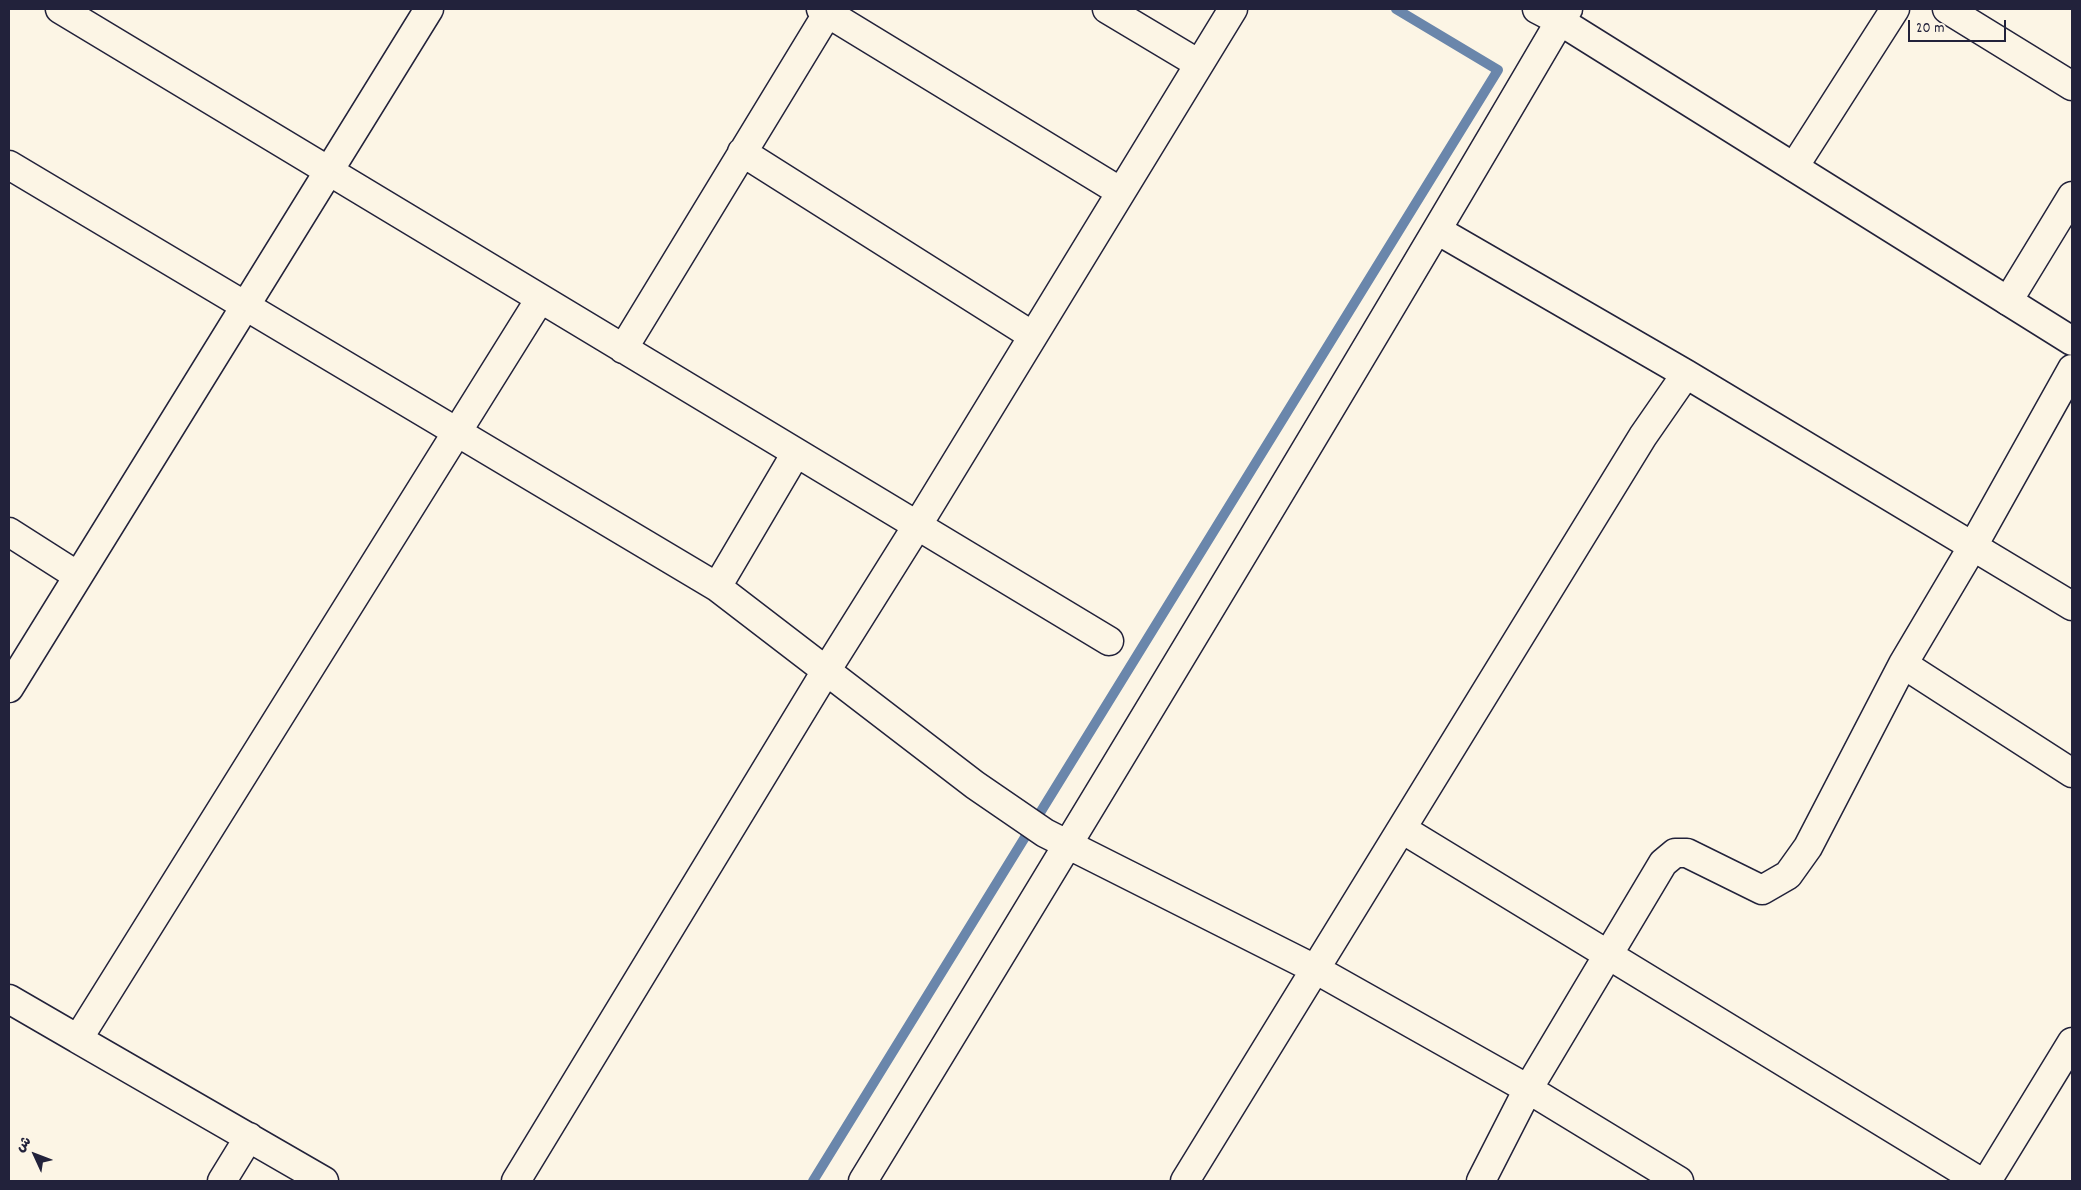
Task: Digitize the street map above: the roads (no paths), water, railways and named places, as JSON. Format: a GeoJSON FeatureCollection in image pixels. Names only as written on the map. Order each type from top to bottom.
{"type":"FeatureCollection","features":[{"type":"Feature","properties":{"kind":"street"},"geometry":{"type":"LineString","coordinates":[[60,9],[1109,642]]}},
{"type":"Feature","properties":{"kind":"street"},"geometry":{"type":"LineString","coordinates":[[9,688],[429,9]]}},
{"type":"Feature","properties":{"kind":"street"},"geometry":{"type":"LineString","coordinates":[[1107,9],[1199,64]]}},
{"type":"Feature","properties":{"kind":"street"},"geometry":{"type":"LineString","coordinates":[[516,1181],[1232,9]]}},
{"type":"Feature","properties":{"kind":"street"},"geometry":{"type":"LineString","coordinates":[[1794,167],[1895,9]]}},
{"type":"Feature","properties":{"kind":"street"},"geometry":{"type":"LineString","coordinates":[[1947,9],[2072,86]]}},
{"type":"Feature","properties":{"kind":"street"},"geometry":{"type":"LineString","coordinates":[[623,348],[826,10],[1121,192]]}},
{"type":"Feature","properties":{"kind":"street"},"geometry":{"type":"LineString","coordinates":[[862,1181],[1067,846],[1437,230],[1555,13],[1794,167],[2072,341]]}},
{"type":"Feature","properties":{"kind":"street"},"geometry":{"type":"LineString","coordinates":[[742,152],[1033,336]]}},
{"type":"Feature","properties":{"kind":"street"},"geometry":{"type":"LineString","coordinates":[[9,165],[717,587],[1005,807],[1067,846],[1315,970],[1528,1089],[1679,1181]]}},
{"type":"Feature","properties":{"kind":"street"},"geometry":{"type":"LineString","coordinates":[[2008,301],[2072,196]]}},
{"type":"Feature","properties":{"kind":"street"},"geometry":{"type":"LineString","coordinates":[[1437,230],[1686,374],[2072,606]]}},
{"type":"Feature","properties":{"kind":"street"},"geometry":{"type":"LineString","coordinates":[[78,1039],[540,299]]}},
{"type":"Feature","properties":{"kind":"street"},"geometry":{"type":"LineString","coordinates":[[1481,1181],[1528,1089],[1663,863],[1675,853],[1687,853],[1762,890],[1788,876],[1808,847],[1903,664],[1974,546],[2072,370]]}},
{"type":"Feature","properties":{"kind":"street"},"geometry":{"type":"LineString","coordinates":[[1185,1181],[1643,436],[1686,374]]}},
{"type":"Feature","properties":{"kind":"street"},"geometry":{"type":"LineString","coordinates":[[717,587],[796,453]]}},
{"type":"Feature","properties":{"kind":"street"},"geometry":{"type":"LineString","coordinates":[[9,532],[78,576]]}},
{"type":"Feature","properties":{"kind":"street"},"geometry":{"type":"LineString","coordinates":[[1903,664],[2072,773]]}},
{"type":"Feature","properties":{"kind":"street"},"geometry":{"type":"LineString","coordinates":[[1402,829],[1979,1181]]}},
{"type":"Feature","properties":{"kind":"street"},"geometry":{"type":"LineString","coordinates":[[9,999],[324,1181]]}},
{"type":"Feature","properties":{"kind":"street"},"geometry":{"type":"LineString","coordinates":[[1987,1181],[2072,1042]]}},
{"type":"Feature","properties":{"kind":"street"},"geometry":{"type":"LineString","coordinates":[[222,1181],[249,1137]]}},
{"type":"Feature","properties":{"kind":"waterway"},"geometry":{"type":"LineString","coordinates":[[813,1181],[1498,70],[1396,9]]}}]}
